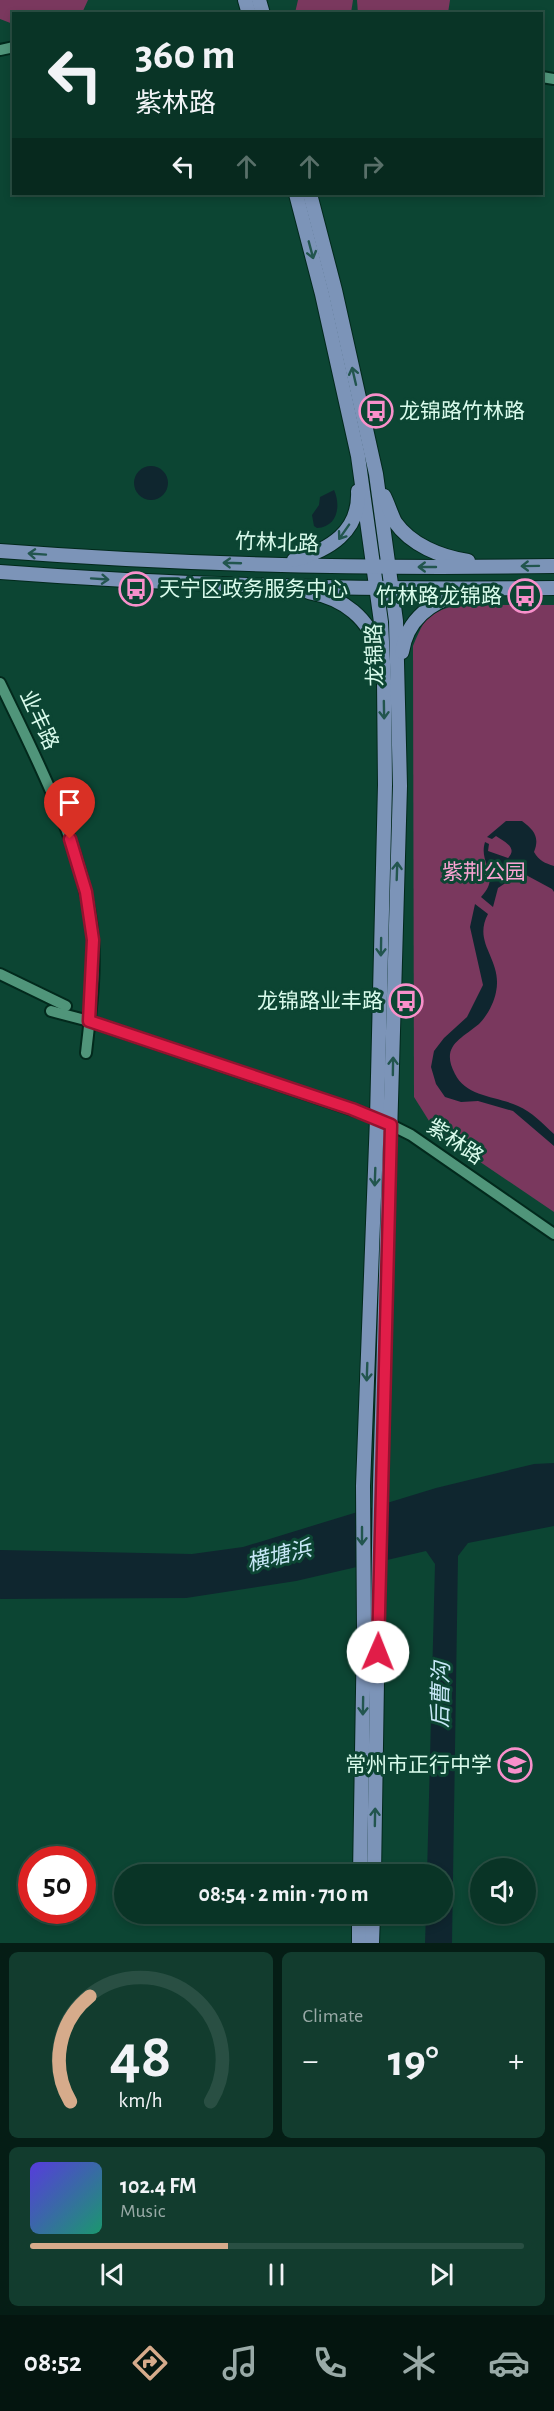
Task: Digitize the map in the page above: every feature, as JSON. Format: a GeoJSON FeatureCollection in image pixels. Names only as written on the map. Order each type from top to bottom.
{"type":"FeatureCollection","features":[{"type":"Feature","properties":{"kind":"main road","name":"龙锦路"},"geometry":{"type":"LineString","coordinates":[[296,195],[322,294],[357,456],[377,589],[384,681],[385,785],[377,1118],[363,1486],[364,1630],[360,1864]]}},
{"type":"Feature","properties":{"kind":"main road","name":"龙锦路"},"geometry":{"type":"LineString","coordinates":[[310,195],[376,474],[396,621],[400,786],[380,1485],[374,1864]]}},
{"type":"Feature","properties":{"kind":"main road"},"geometry":{"type":"LineString","coordinates":[[272,564],[318,553],[339,540],[352,521],[359,502],[357,456]]}},
{"type":"Feature","properties":{"kind":"main road"},"geometry":{"type":"LineString","coordinates":[[376,474],[396,522],[419,545],[453,559],[506,567]]}},
{"type":"Feature","properties":{"kind":"main road","name":"竹林北路"},"geometry":{"type":"LineString","coordinates":[[0,551],[118,560],[373,567],[554,566]]}},
{"type":"Feature","properties":{"kind":"main road","name":"竹林北路"},"geometry":{"type":"LineString","coordinates":[[0,572],[116,580],[377,589],[554,588]]}},
{"type":"Feature","properties":{"kind":"main road"},"geometry":{"type":"LineString","coordinates":[[272,585],[323,595],[349,607],[366,623],[376,645],[384,681]]}},
{"type":"Feature","properties":{"kind":"main road"},"geometry":{"type":"LineString","coordinates":[[397,687],[404,639],[414,620],[435,603],[480,589]]}},
{"type":"Feature","properties":{"kind":"main road"},"geometry":{"type":"LineString","coordinates":[[359,1924],[359,1943]]}},
{"type":"Feature","properties":{"kind":"main road"},"geometry":{"type":"LineString","coordinates":[[372,1943],[373,1924]]}},
{"type":"Feature","properties":{"kind":"street","name":"业丰路"},"geometry":{"type":"LineString","coordinates":[[0,682],[70,839],[86,892],[93,940],[86,1053]]}},
{"type":"Feature","properties":{"kind":"street"},"geometry":{"type":"LineString","coordinates":[[0,974],[66,1006]]}},
{"type":"Feature","properties":{"kind":"street","name":"紫林路"},"geometry":{"type":"LineString","coordinates":[[51,1011],[89,1021],[377,1118],[411,1135],[554,1234]]}},
{"type":"Feature","properties":{"kind":"green space"},"geometry":{"type":"Polygon","coordinates":[[[0,0],[88,0],[82,12],[12,12],[12,24],[0,19],[0,0]]]}},
{"type":"Feature","properties":{"kind":"green space"},"geometry":{"type":"Polygon","coordinates":[[[298,0],[353,0],[351,12],[295,12],[298,0]]]}},
{"type":"Feature","properties":{"kind":"green space"},"geometry":{"type":"Polygon","coordinates":[[[357,0],[450,0],[448,12],[358,12],[357,0]]]}},
{"type":"Feature","properties":{"kind":"green space","name":"紫荆公园"},"geometry":{"type":"Polygon","coordinates":[[[458,605],[554,605],[554,1212],[436,1132],[414,1097],[413,646],[428,618],[458,605]]]}},
{"type":"Feature","properties":{"kind":"water"},"geometry":{"type":"Polygon","coordinates":[[[151,466],[163,471],[168,483],[163,495],[151,500],[139,495],[134,483],[139,471],[151,466]]]}},
{"type":"Feature","properties":{"kind":"water"},"geometry":{"type":"Polygon","coordinates":[[[334,490],[337,502],[336,514],[330,524],[317,528],[314,526],[312,515],[319,505],[320,497],[334,490]]]}},
{"type":"Feature","properties":{"kind":"water"},"geometry":{"type":"Polygon","coordinates":[[[506,821],[522,821],[533,831],[536,838],[534,852],[542,861],[554,866],[554,892],[526,875],[510,880],[498,888],[493,907],[481,897],[490,882],[484,857],[485,842],[489,844],[488,851],[508,858],[512,851],[509,846],[496,836],[492,839],[487,837],[506,821]]]}},
{"type":"Feature","properties":{"kind":"water"},"geometry":{"type":"Polygon","coordinates":[[[475,904],[488,914],[483,934],[495,970],[496,992],[492,1005],[482,1021],[460,1039],[451,1050],[451,1064],[460,1082],[474,1092],[518,1106],[533,1115],[554,1134],[554,1146],[513,1111],[478,1101],[461,1102],[445,1097],[436,1084],[431,1067],[434,1051],[444,1038],[467,1017],[483,985],[470,927],[475,904]]]}},
{"type":"Feature","properties":{"kind":"water"},"geometry":{"type":"Polygon","coordinates":[[[554,1463],[554,1526],[468,1543],[458,1556],[453,1878],[453,1864],[427,1864],[435,1564],[426,1551],[296,1581],[186,1598],[0,1599],[0,1550],[192,1554],[243,1547],[436,1488],[534,1464],[554,1463]]]}},
{"type":"Feature","properties":{"kind":"water"},"geometry":{"type":"Polygon","coordinates":[[[426,1924],[452,1924],[452,1943],[425,1943],[426,1924]]]}},
{"type":"Feature","properties":{"kind":"place","name":"龙锦路竹林路"},"geometry":{"type":"Point","coordinates":[376,411]}},
{"type":"Feature","properties":{"kind":"place","name":"天宁区政务服务中心"},"geometry":{"type":"Point","coordinates":[136,589]}},
{"type":"Feature","properties":{"kind":"place","name":"竹林路龙锦路"},"geometry":{"type":"Point","coordinates":[525,596]}},
{"type":"Feature","properties":{"kind":"place","name":"龙锦路业丰路"},"geometry":{"type":"Point","coordinates":[406,1001]}},
{"type":"Feature","properties":{"kind":"place","name":"常州市正行中学"},"geometry":{"type":"Point","coordinates":[515,1765]}},
{"type":"Feature","properties":{"kind":"route"},"geometry":{"type":"LineString","coordinates":[[70,839],[86,892],[93,940],[89,1021],[352,1109],[391,1125],[380,1485],[378,1652]]}},
{"type":"Feature","properties":{"kind":"water label","name":"横塘浜"},"geometry":{"type":"Point","coordinates":[279,1556]}},
{"type":"Feature","properties":{"kind":"water label","name":"后曹沟"},"geometry":{"type":"Point","coordinates":[441,1695]}}]}
